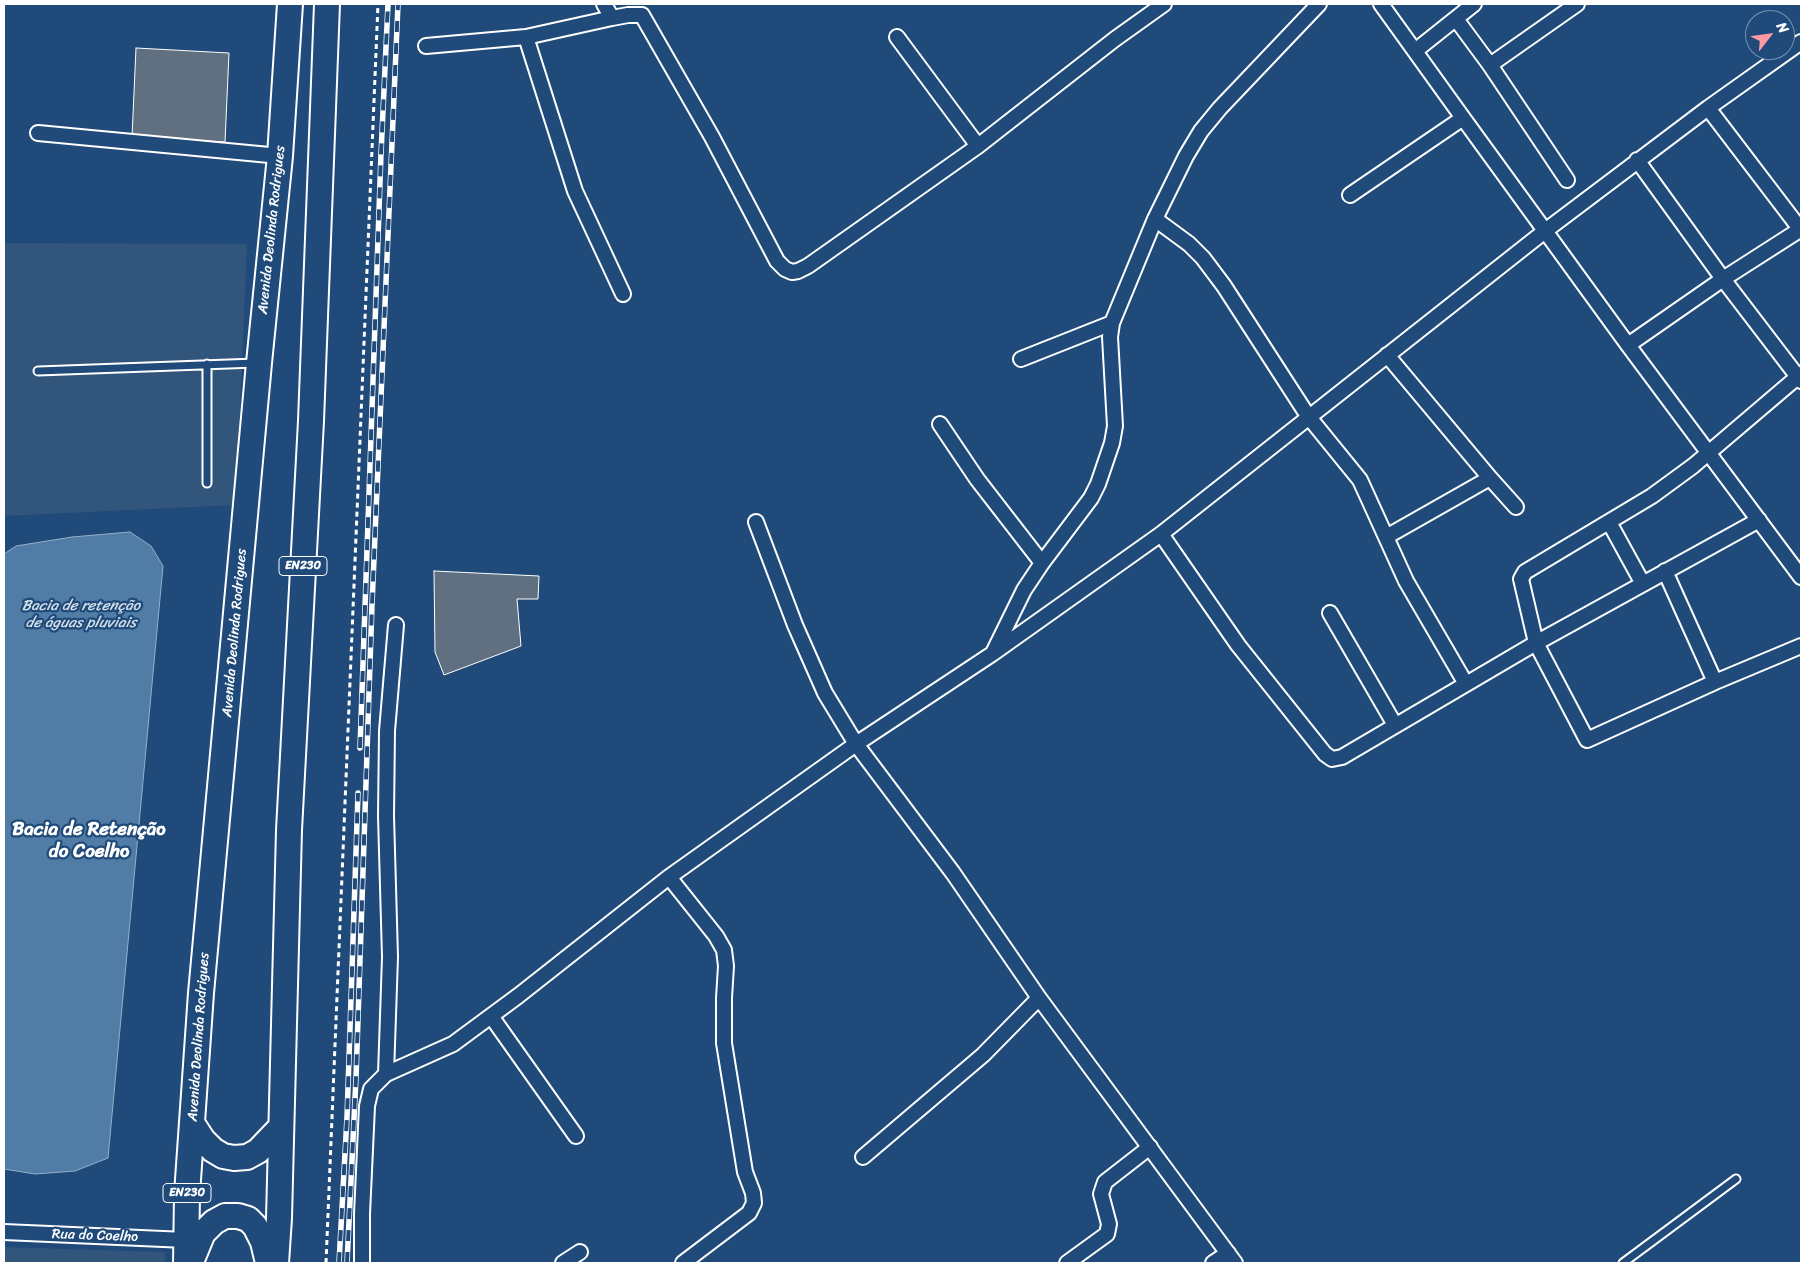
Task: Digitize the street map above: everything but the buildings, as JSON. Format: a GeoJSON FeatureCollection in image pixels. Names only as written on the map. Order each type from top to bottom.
{"type":"FeatureCollection","features":[{"type":"Feature","properties":{"kind":"highway","name":"Avenida Deolinda Rodrigues"},"geometry":{"type":"LineString","coordinates":[[186,1263],[187,1194],[201,993],[259,362],[280,156],[290,4]]}},
{"type":"Feature","properties":{"kind":"highway","name":"EN230"},"geometry":{"type":"LineString","coordinates":[[276,1263],[289,830],[311,421],[328,4]]}},
{"type":"Feature","properties":{"kind":"highway"},"geometry":{"type":"LineString","coordinates":[[192,1123],[203,1140],[213,1150],[223,1156],[234,1158],[247,1157],[258,1151],[280,1127]]}},
{"type":"Feature","properties":{"kind":"highway"},"geometry":{"type":"LineString","coordinates":[[191,1263],[203,1232],[214,1222],[225,1216],[238,1216],[248,1219],[256,1226],[263,1242],[268,1263]]}},
{"type":"Feature","properties":{"kind":"street"},"geometry":{"type":"LineString","coordinates":[[604,4],[612,18]]}},
{"type":"Feature","properties":{"kind":"street"},"geometry":{"type":"LineString","coordinates":[[426,46],[526,37],[612,18],[642,15],[712,137],[777,261],[785,269],[792,272],[808,266],[978,146],[1115,39],[1164,4]]}},
{"type":"Feature","properties":{"kind":"street"},"geometry":{"type":"LineString","coordinates":[[992,654],[1024,590],[1042,562],[1092,498],[1112,443],[1115,426],[1110,337],[1112,324],[1155,219],[1186,156],[1201,131],[1220,108],[1319,4]]}},
{"type":"Feature","properties":{"kind":"street"},"geometry":{"type":"LineString","coordinates":[[1381,4],[1628,345],[1801,578]]}},
{"type":"Feature","properties":{"kind":"street"},"geometry":{"type":"LineString","coordinates":[[1415,51],[1474,4]]}},
{"type":"Feature","properties":{"kind":"street"},"geometry":{"type":"LineString","coordinates":[[1490,65],[1577,4]]}},
{"type":"Feature","properties":{"kind":"street"},"geometry":{"type":"LineString","coordinates":[[1456,18],[1567,180]]}},
{"type":"Feature","properties":{"kind":"street"},"geometry":{"type":"LineString","coordinates":[[526,37],[575,191],[623,294]]}},
{"type":"Feature","properties":{"kind":"street"},"geometry":{"type":"LineString","coordinates":[[897,37],[978,146]]}},
{"type":"Feature","properties":{"kind":"street"},"geometry":{"type":"LineString","coordinates":[[362,1263],[362,1214],[367,1106],[371,1090],[386,1074],[453,1044],[669,877],[856,744],[992,654],[1161,534],[1308,416],[1637,160],[1801,42]]}},
{"type":"Feature","properties":{"kind":"street"},"geometry":{"type":"LineString","coordinates":[[1628,345],[1723,279],[1801,229],[1708,108]]}},
{"type":"Feature","properties":{"kind":"street"},"geometry":{"type":"LineString","coordinates":[[1350,195],[1462,118]]}},
{"type":"Feature","properties":{"kind":"street"},"geometry":{"type":"LineString","coordinates":[[38,133],[280,156]]}},
{"type":"Feature","properties":{"kind":"street"},"geometry":{"type":"LineString","coordinates":[[1637,160],[1723,279],[1800,377],[1708,454],[1652,496],[1522,575],[1521,579],[1536,643],[1587,740],[1715,682],[1801,646]]}},
{"type":"Feature","properties":{"kind":"street"},"geometry":{"type":"LineString","coordinates":[[1155,219],[1189,244],[1203,258],[1224,286],[1308,416],[1360,480],[1406,581],[1466,684]]}},
{"type":"Feature","properties":{"kind":"street"},"geometry":{"type":"LineString","coordinates":[[1021,359],[1112,324]]}},
{"type":"Feature","properties":{"kind":"street"},"geometry":{"type":"LineString","coordinates":[[1387,355],[1516,507]]}},
{"type":"Feature","properties":{"kind":"street"},"geometry":{"type":"LineString","coordinates":[[940,424],[977,480],[1042,562]]}},
{"type":"Feature","properties":{"kind":"street"},"geometry":{"type":"LineString","coordinates":[[1386,537],[1490,478]]}},
{"type":"Feature","properties":{"kind":"street"},"geometry":{"type":"LineString","coordinates":[[1161,534],[1238,645],[1325,754],[1332,759],[1342,757],[1536,643],[1759,520]]}},
{"type":"Feature","properties":{"kind":"street"},"geometry":{"type":"LineString","coordinates":[[756,522],[795,624],[825,693],[856,744],[953,873],[1039,998],[1231,1258],[1213,1263]]}},
{"type":"Feature","properties":{"kind":"street"},"geometry":{"type":"LineString","coordinates":[[1609,522],[1643,584]]}},
{"type":"Feature","properties":{"kind":"street"},"geometry":{"type":"LineString","coordinates":[[1665,571],[1715,682]]}},
{"type":"Feature","properties":{"kind":"street"},"geometry":{"type":"LineString","coordinates":[[1330,612],[1394,725]]}},
{"type":"Feature","properties":{"kind":"street"},"geometry":{"type":"LineString","coordinates":[[386,1074],[390,958],[386,731],[396,625]]}},
{"type":"Feature","properties":{"kind":"street"},"geometry":{"type":"LineString","coordinates":[[669,877],[716,936],[724,950],[726,966],[724,1043],[745,1172],[753,1193],[754,1203],[749,1214],[684,1263]]}},
{"type":"Feature","properties":{"kind":"street"},"geometry":{"type":"LineString","coordinates":[[863,1157],[982,1055],[1039,998]]}},
{"type":"Feature","properties":{"kind":"street"},"geometry":{"type":"LineString","coordinates":[[491,1016],[576,1136]]}},
{"type":"Feature","properties":{"kind":"street"},"geometry":{"type":"LineString","coordinates":[[1067,1263],[1107,1234],[1109,1224],[1101,1194],[1105,1182],[1150,1147]]}},
{"type":"Feature","properties":{"kind":"street","name":"Rua do Coelho"},"geometry":{"type":"LineString","coordinates":[[4,1232],[186,1240]]}},
{"type":"Feature","properties":{"kind":"street"},"geometry":{"type":"LineString","coordinates":[[564,1263],[580,1252]]}},
{"type":"Feature","properties":{"kind":"lane"},"geometry":{"type":"LineString","coordinates":[[38,371],[259,362]]}},
{"type":"Feature","properties":{"kind":"lane"},"geometry":{"type":"LineString","coordinates":[[206,483],[207,364]]}},
{"type":"Feature","properties":{"kind":"lane"},"geometry":{"type":"LineString","coordinates":[[1623,1263],[1736,1179]]}},
{"type":"Feature","properties":{"kind":"path"},"geometry":{"type":"LineString","coordinates":[[326,1263],[378,4]]}},
{"type":"Feature","properties":{"kind":"shaded area"},"geometry":{"type":"Polygon","coordinates":[[[4,243],[247,244],[236,505],[4,516],[4,243]]]}},
{"type":"Feature","properties":{"kind":"shaded area"},"geometry":{"type":"Polygon","coordinates":[[[4,1247],[165,1252],[165,1263],[4,1263],[4,1247]]]}},
{"type":"Feature","properties":{"kind":"water","name":"Bacia de retenção de águas pluviais"},"geometry":{"type":"Polygon","coordinates":[[[130,532],[151,546],[163,566],[108,1158],[75,1171],[35,1174],[4,1169],[4,554],[16,546],[72,537],[130,532]]]}},
{"type":"Feature","properties":{"kind":"railway"},"geometry":{"type":"LineString","coordinates":[[360,748],[388,4]]}},
{"type":"Feature","properties":{"kind":"railway"},"geometry":{"type":"LineString","coordinates":[[347,1263],[356,1078],[372,605],[398,4]]}},
{"type":"Feature","properties":{"kind":"railway"},"geometry":{"type":"LineString","coordinates":[[339,1263],[347,1117],[358,793]]}},
{"type":"Feature","properties":{"kind":"district","name":"Bacia de Retenção do Coelho"},"geometry":{"type":"Point","coordinates":[89,841]}}]}
